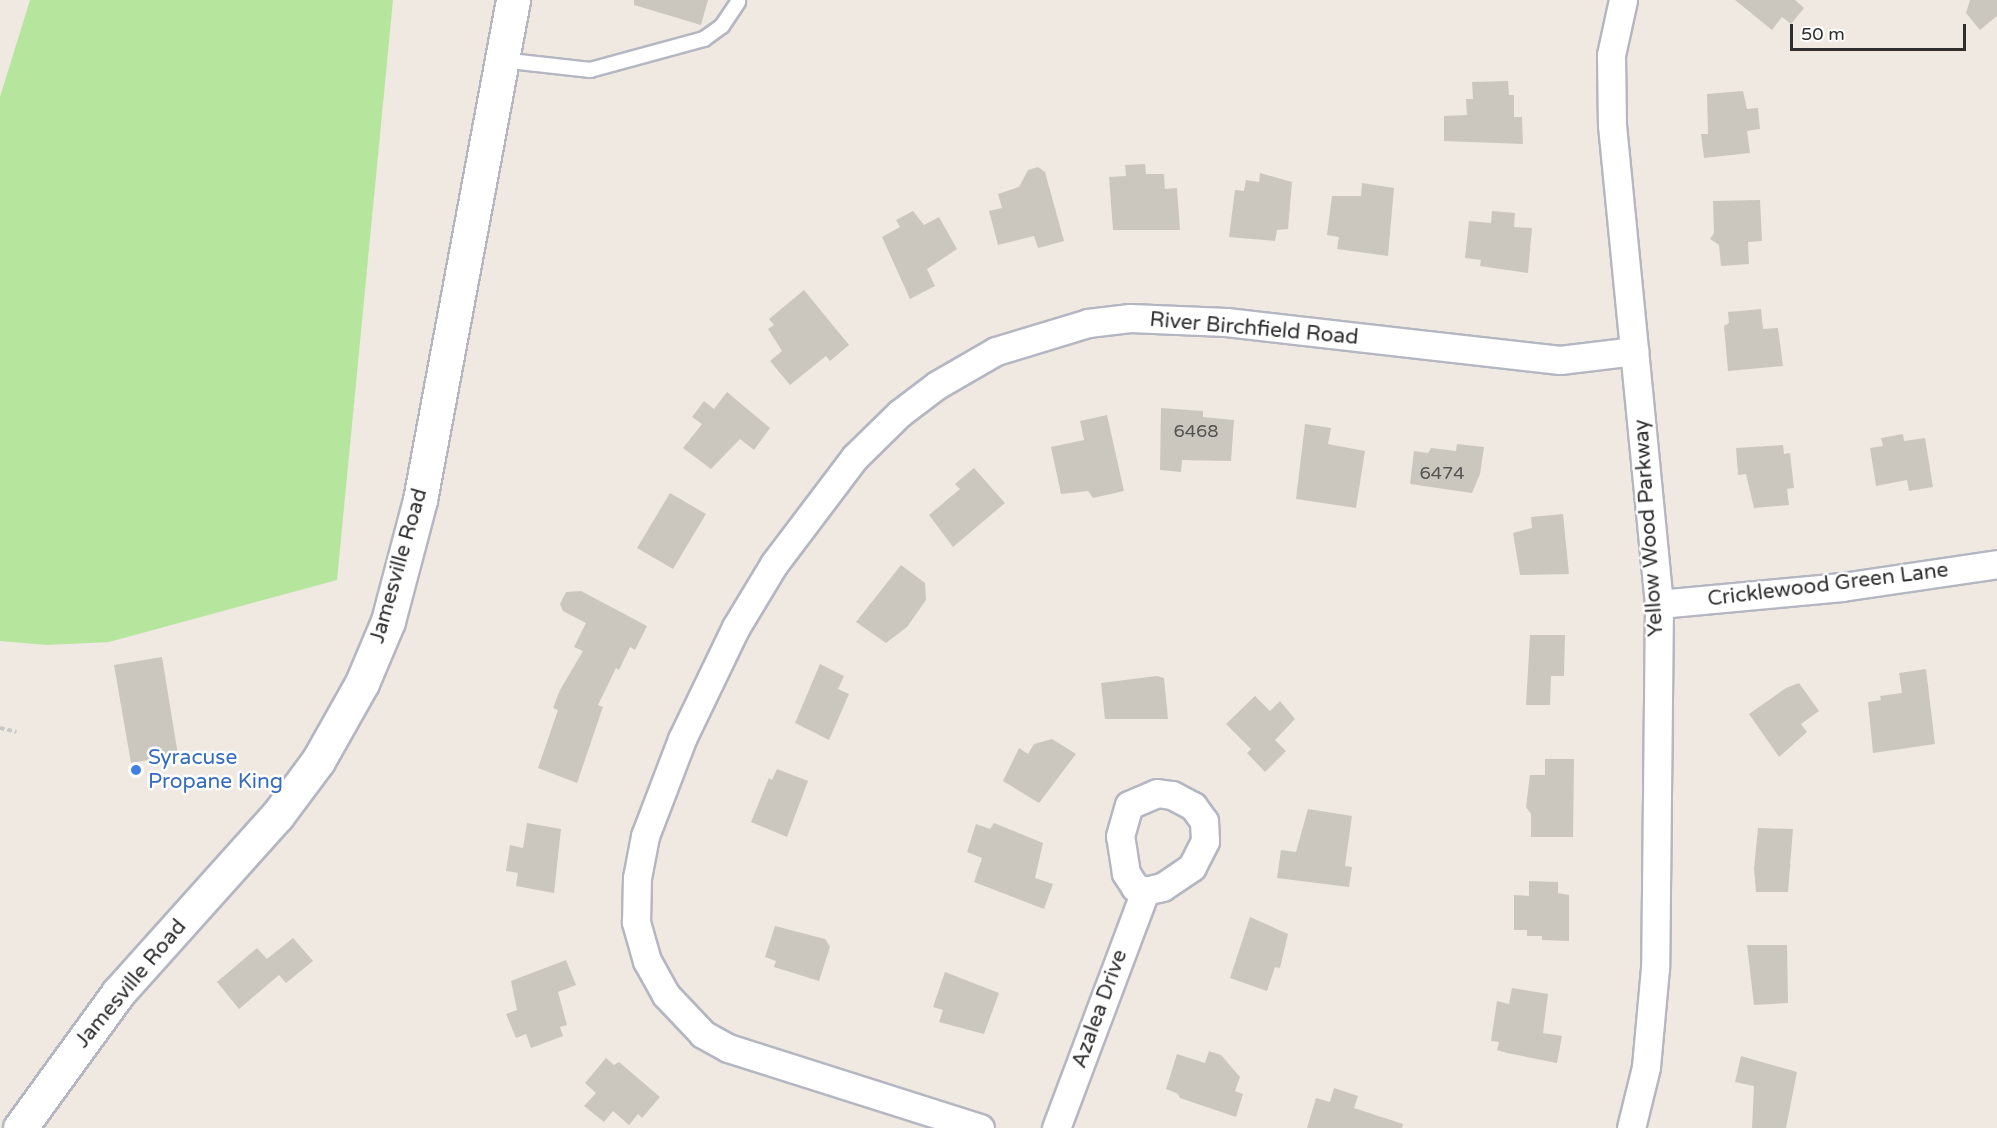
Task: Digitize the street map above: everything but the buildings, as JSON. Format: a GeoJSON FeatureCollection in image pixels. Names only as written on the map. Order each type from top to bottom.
{"type":"FeatureCollection","features":[{"type":"Feature","properties":{"kind":"street","name":"Jamesville Road"},"geometry":{"type":"LineString","coordinates":[[20,1128],[117,993],[277,816],[318,761],[362,683],[388,621],[420,500],[513,0]]}},
{"type":"Feature","properties":{"kind":"street","name":"Yellow Wood Parkway"},"geometry":{"type":"LineString","coordinates":[[1623,0],[1611,55],[1612,125],[1659,604],[1656,968],[1646,1067],[1631,1128]]}},
{"type":"Feature","properties":{"kind":"street","name":"River Birchfield Road"},"geometry":{"type":"LineString","coordinates":[[980,1128],[728,1048],[703,1035],[666,995],[647,961],[636,922],[637,878],[645,836],[682,739],[736,627],[774,564],[855,457],[900,413],[937,385],[996,351],[1088,323],[1130,318],[1226,322],[1560,360],[1634,351]]}},
{"type":"Feature","properties":{"kind":"street","name":"Cricklewood Green Lane"},"geometry":{"type":"LineString","coordinates":[[1659,604],[1842,587],[1997,564]]}},
{"type":"Feature","properties":{"kind":"street","name":"Azalea Drive"},"geometry":{"type":"LineString","coordinates":[[1056,1128],[1145,891]]}},
{"type":"Feature","properties":{"kind":"lane"},"geometry":{"type":"LineString","coordinates":[[501,60],[590,70],[704,39],[722,26],[738,2]]}},
{"type":"Feature","properties":{"kind":"path"},"geometry":{"type":"LineString","coordinates":[[0,728],[17,732]]}},
{"type":"Feature","properties":{"kind":"green space"},"geometry":{"type":"Polygon","coordinates":[[[30,0],[393,0],[337,580],[109,642],[47,645],[0,641],[0,97],[30,0]]]}},
{"type":"Feature","properties":{"kind":"place","name":"Syracuse Propane King"},"geometry":{"type":"Point","coordinates":[136,770]}}]}
